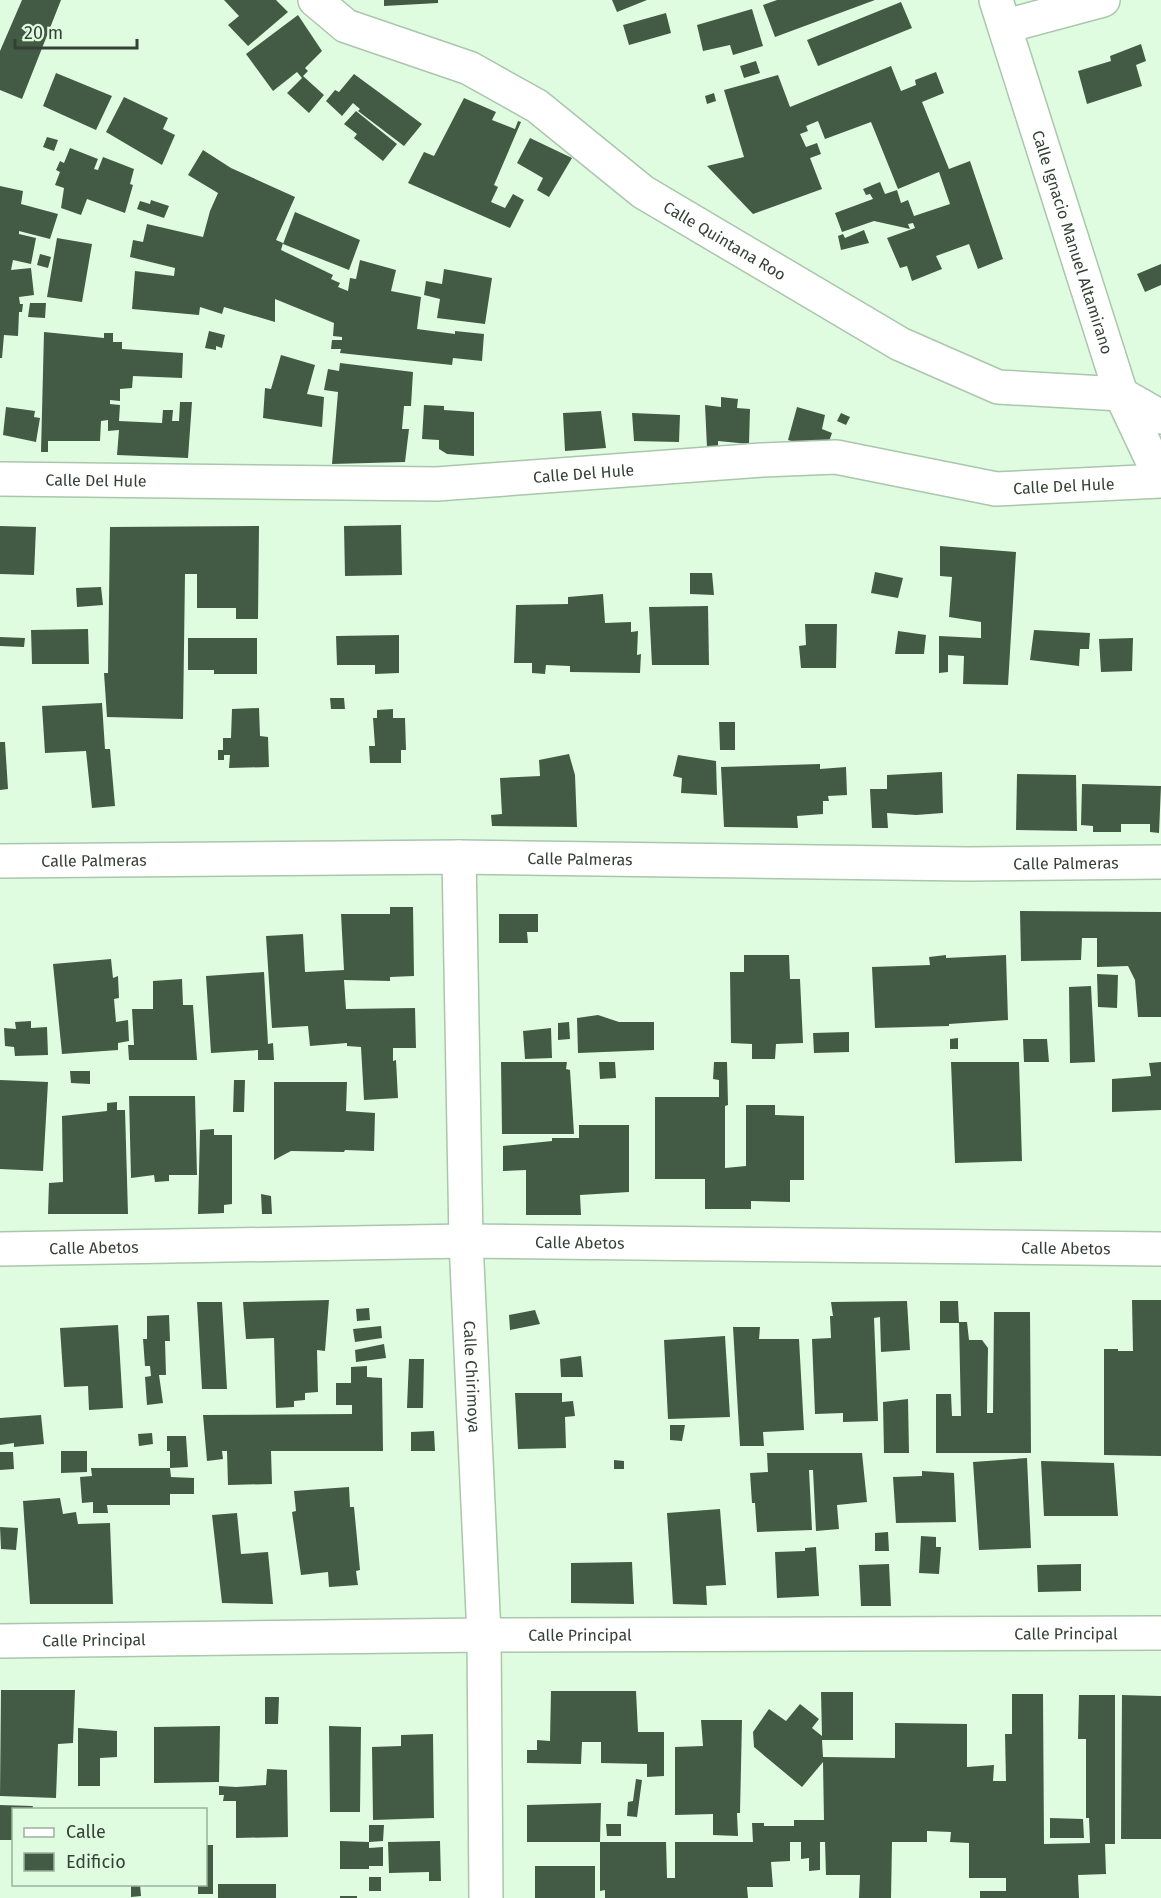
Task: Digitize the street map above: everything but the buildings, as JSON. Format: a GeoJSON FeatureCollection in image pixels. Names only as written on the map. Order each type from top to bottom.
{"type":"FeatureCollection","features":[{"type":"Feature","properties":{"kind":"street","name":"Calle Quintana Roo"},"geometry":{"type":"LineString","coordinates":[[315,0],[346,26],[468,68],[537,106],[643,192],[900,344],[998,387],[1121,394],[1161,417]]}},
{"type":"Feature","properties":{"kind":"street"},"geometry":{"type":"LineString","coordinates":[[1001,13],[1103,0]]}},
{"type":"Feature","properties":{"kind":"street","name":"Calle Ignacio Manuel Altamirano"},"geometry":{"type":"LineString","coordinates":[[1001,13],[1121,394],[1161,480]]}},
{"type":"Feature","properties":{"kind":"street","name":"Calle Del Hule"},"geometry":{"type":"LineString","coordinates":[[0,479],[436,484],[751,460],[836,457],[996,489],[1161,480]]}},
{"type":"Feature","properties":{"kind":"street","name":"Calle Palmeras"},"geometry":{"type":"LineString","coordinates":[[0,861],[459,857],[968,864],[1161,862]]}},
{"type":"Feature","properties":{"kind":"street","name":"Calle Chirimoya"},"geometry":{"type":"LineString","coordinates":[[459,857],[466,1241],[484,1635],[486,1898]]}},
{"type":"Feature","properties":{"kind":"street","name":"Calle Abetos"},"geometry":{"type":"LineString","coordinates":[[0,1249],[466,1241],[1161,1249]]}},
{"type":"Feature","properties":{"kind":"street","name":"Calle Principal"},"geometry":{"type":"LineString","coordinates":[[0,1641],[484,1635],[1161,1633]]}}]}
